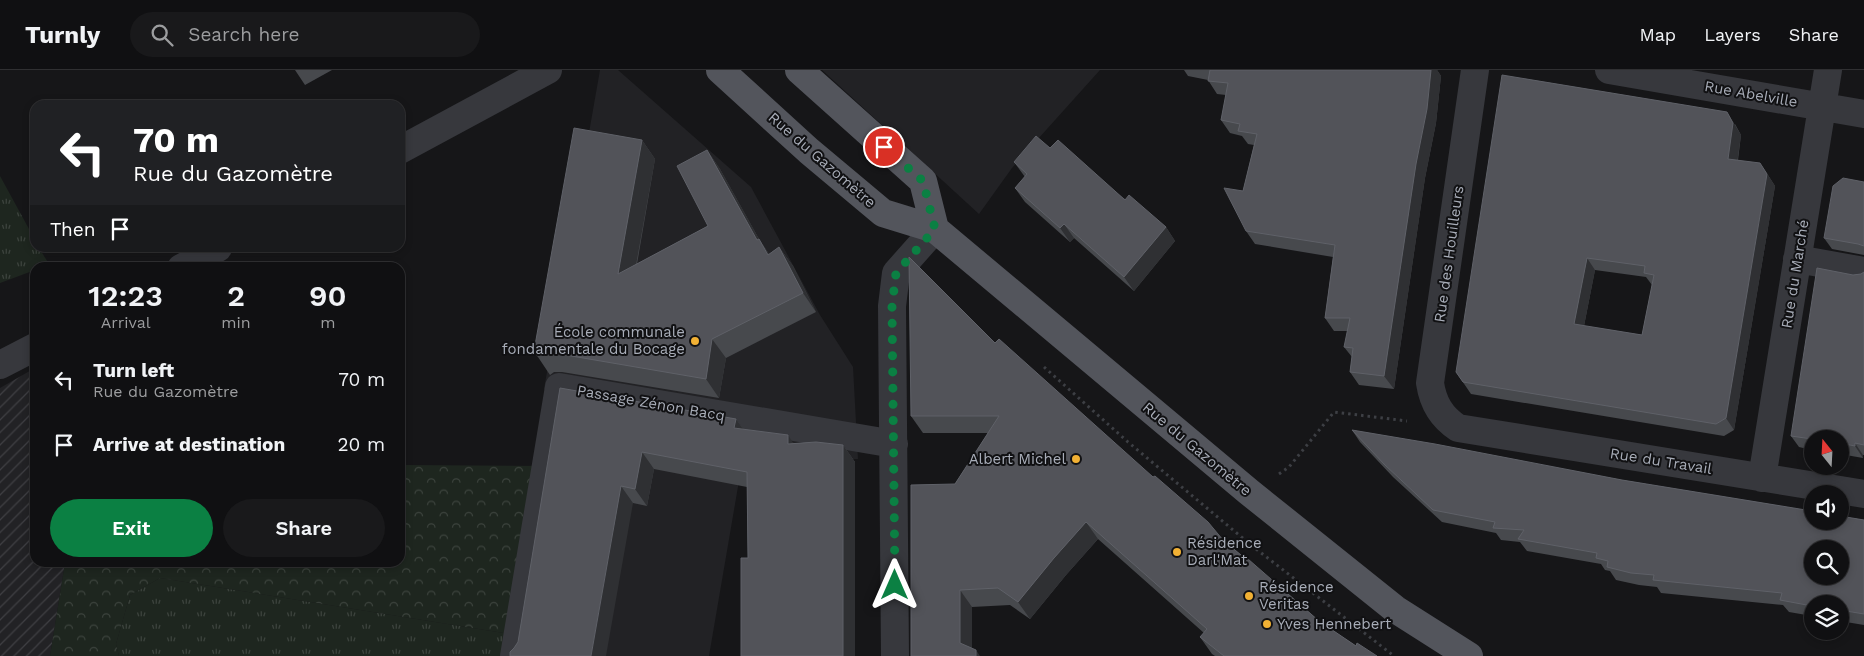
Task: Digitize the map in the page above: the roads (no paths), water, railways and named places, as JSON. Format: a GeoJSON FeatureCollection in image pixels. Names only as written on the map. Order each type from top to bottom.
{"type":"FeatureCollection","features":[{"type":"Feature","properties":{"kind":"main road","name":"Rue du Gazomètre"},"geometry":{"type":"LineString","coordinates":[[720,70],[809,151],[883,213],[935,229],[1249,492],[1395,609],[1469,656]]}},
{"type":"Feature","properties":{"kind":"main road"},"geometry":{"type":"LineString","coordinates":[[799,70],[923,181],[935,229]]}},
{"type":"Feature","properties":{"kind":"street"},"geometry":{"type":"LineString","coordinates":[[405,147],[548,70]]}},
{"type":"Feature","properties":{"kind":"street","name":"Rue des Houilleurs"},"geometry":{"type":"LineString","coordinates":[[1451,422],[1432,397],[1430,383],[1475,70]]}},
{"type":"Feature","properties":{"kind":"street","name":"Rue Abelville"},"geometry":{"type":"LineString","coordinates":[[1609,70],[1864,114]]}},
{"type":"Feature","properties":{"kind":"street","name":"Rue du Marché"},"geometry":{"type":"LineString","coordinates":[[1762,478],[1828,70]]}},
{"type":"Feature","properties":{"kind":"street"},"geometry":{"type":"LineString","coordinates":[[895,656],[892,306],[896,273],[935,229]]}},
{"type":"Feature","properties":{"kind":"street"},"geometry":{"type":"LineString","coordinates":[[192,262],[211,252]]}},
{"type":"Feature","properties":{"kind":"street"},"geometry":{"type":"LineString","coordinates":[[1797,259],[1864,271]]}},
{"type":"Feature","properties":{"kind":"street"},"geometry":{"type":"LineString","coordinates":[[0,365],[30,349]]}},
{"type":"Feature","properties":{"kind":"street","name":"Passage Zénon Bacq"},"geometry":{"type":"LineString","coordinates":[[514,656],[559,387],[894,444]]}},
{"type":"Feature","properties":{"kind":"street","name":"Rue du Travail"},"geometry":{"type":"LineString","coordinates":[[1451,422],[1762,478],[1864,494]]}},
{"type":"Feature","properties":{"kind":"place","name":"École communale fondamentale du Bocage"},"geometry":{"type":"Point","coordinates":[695,341]}},
{"type":"Feature","properties":{"kind":"place","name":"Albert Michel"},"geometry":{"type":"Point","coordinates":[1076,459]}},
{"type":"Feature","properties":{"kind":"place","name":"Résidence Darl'Mat"},"geometry":{"type":"Point","coordinates":[1177,552]}},
{"type":"Feature","properties":{"kind":"place","name":"Résidence Veritas"},"geometry":{"type":"Point","coordinates":[1249,596]}},
{"type":"Feature","properties":{"kind":"place","name":"Yves Hennebert"},"geometry":{"type":"Point","coordinates":[1267,624]}}]}
